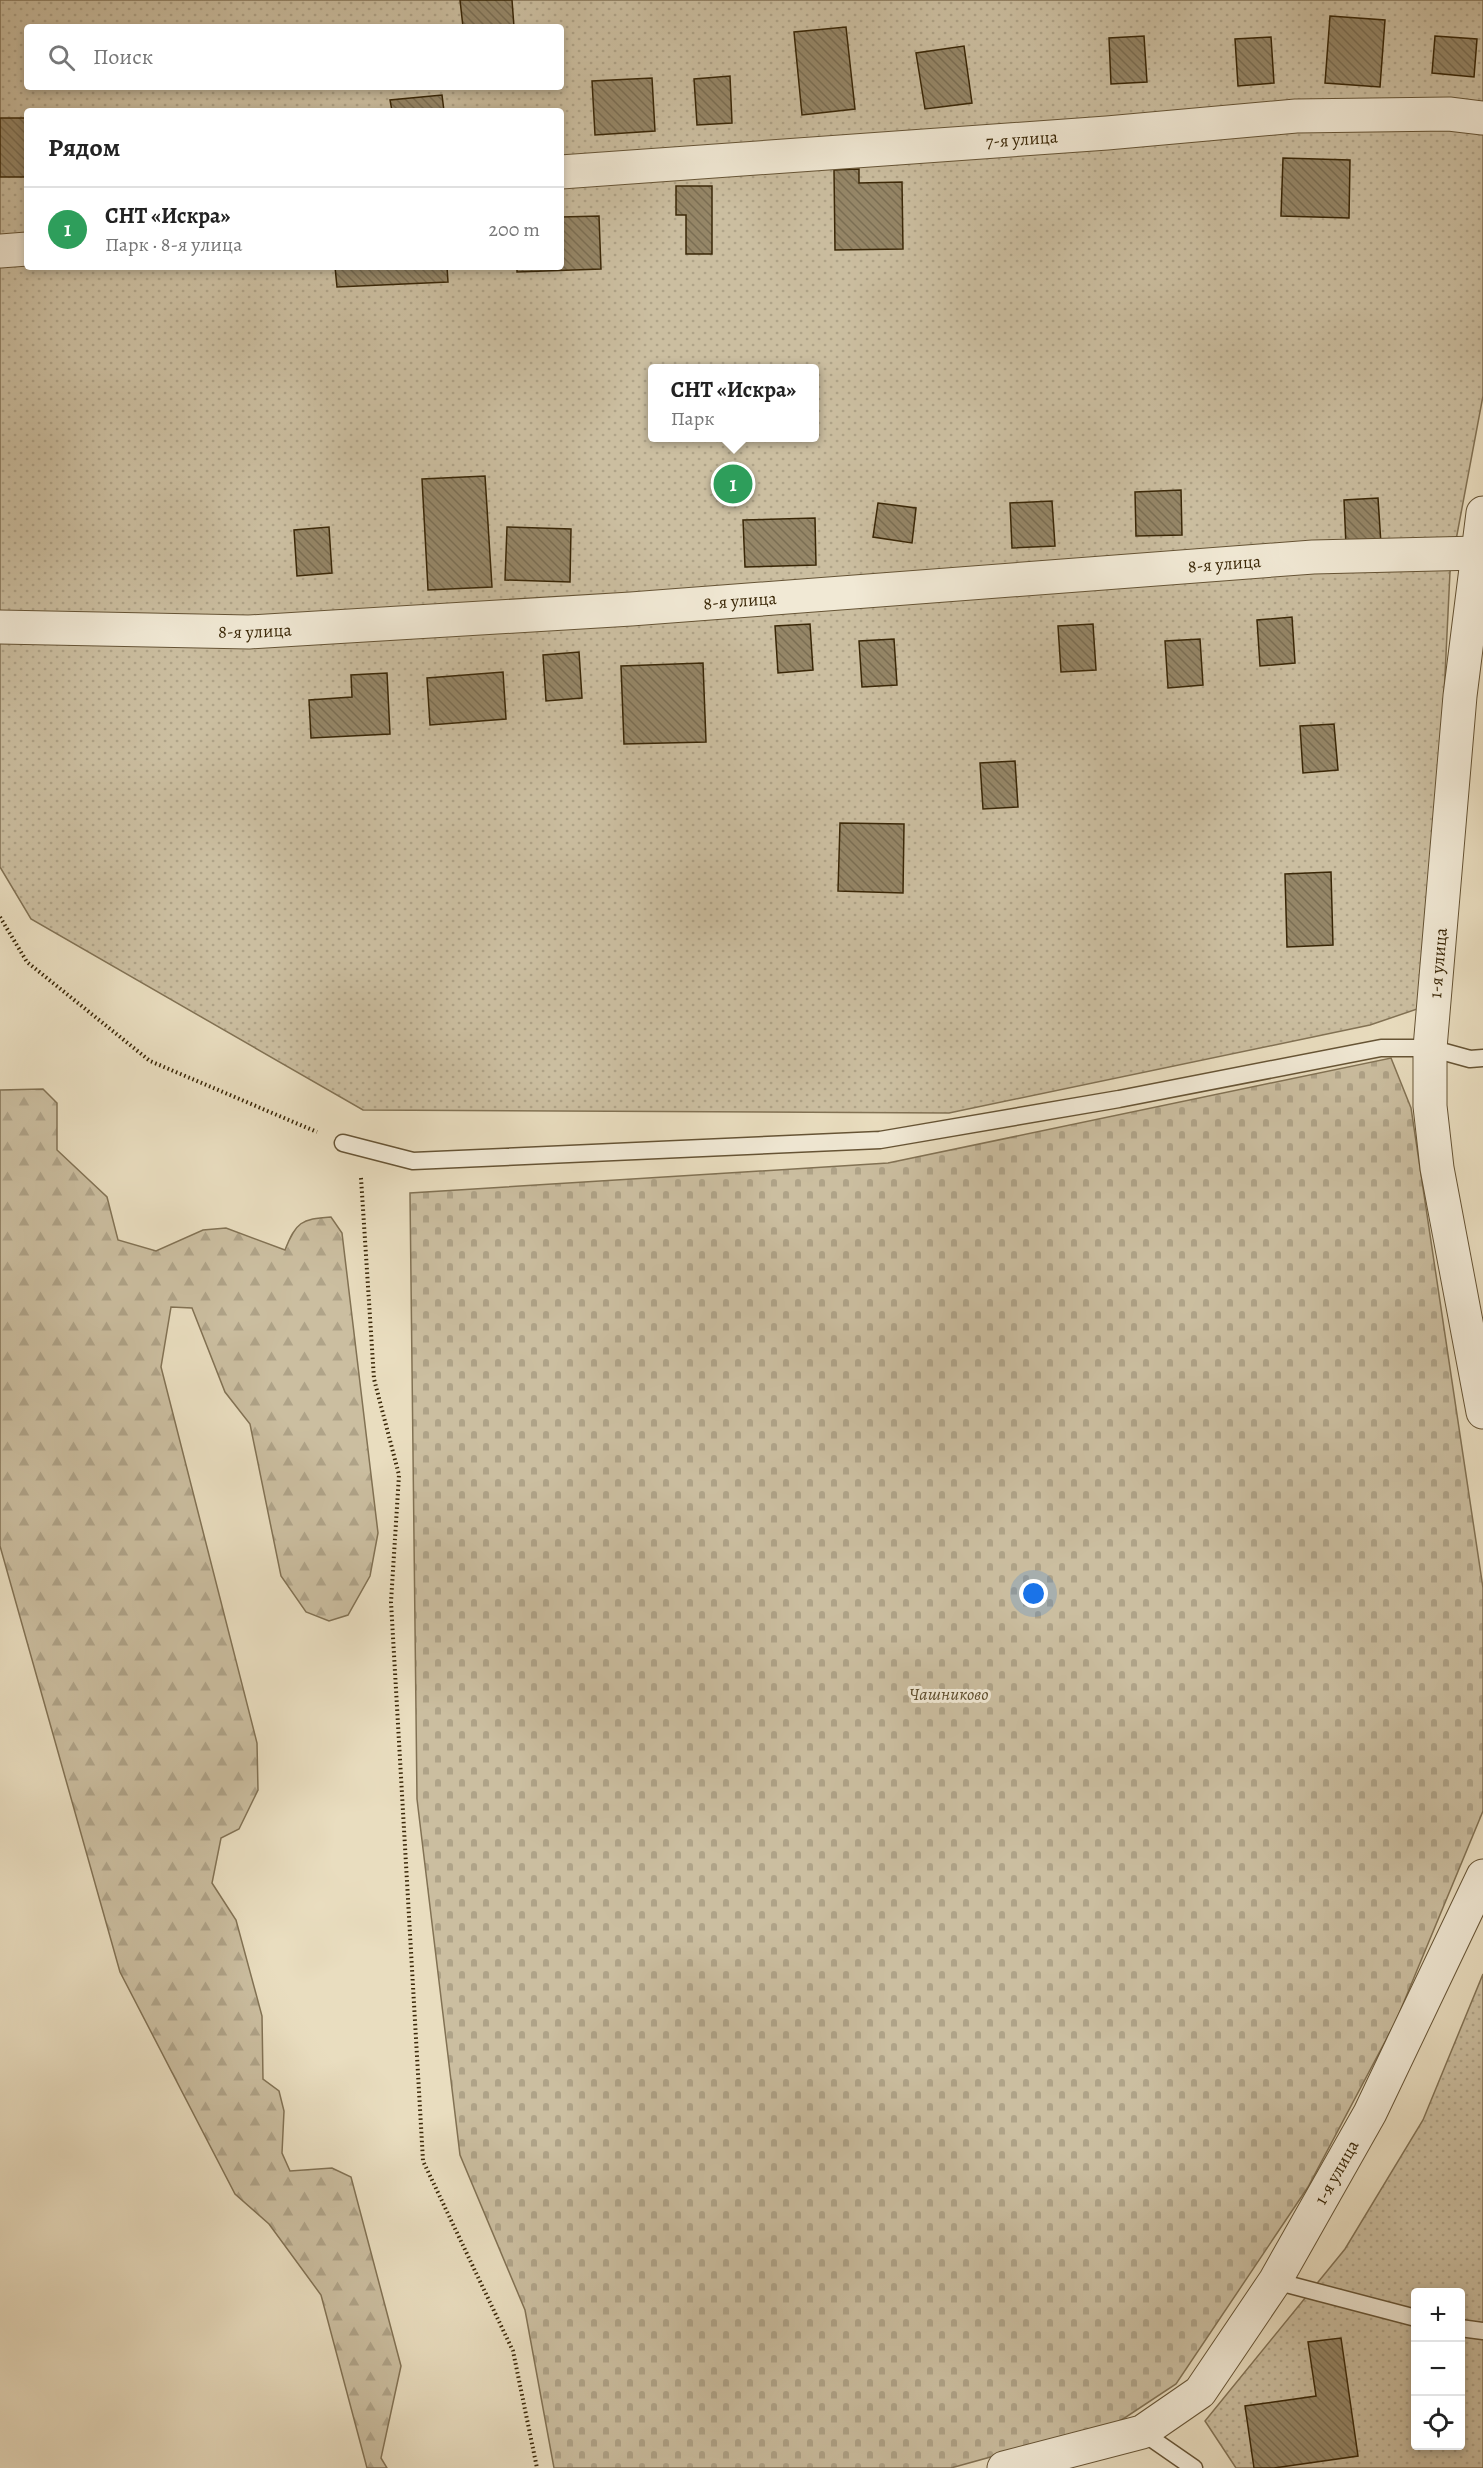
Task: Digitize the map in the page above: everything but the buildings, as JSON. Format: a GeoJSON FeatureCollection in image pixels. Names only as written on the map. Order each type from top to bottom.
{"type":"FeatureCollection","features":[{"type":"Feature","properties":{"kind":"street","name":"7-я улица"},"geometry":{"type":"LineString","coordinates":[[564,172],[1107,133],[1296,116],[1449,114],[1483,118]]}},
{"type":"Feature","properties":{"kind":"street"},"geometry":{"type":"LineString","coordinates":[[0,251],[24,249]]}},
{"type":"Feature","properties":{"kind":"street","name":"1-я улица"},"geometry":{"type":"LineString","coordinates":[[1483,513],[1460,696],[1430,1048],[1430,1106],[1437,1168],[1483,1412]]}},
{"type":"Feature","properties":{"kind":"street","name":"8-я улица"},"geometry":{"type":"LineString","coordinates":[[0,627],[249,633],[631,609],[1312,557],[1478,553]]}},
{"type":"Feature","properties":{"kind":"street","name":"1-я улица"},"geometry":{"type":"LineString","coordinates":[[1004,2468],[1142,2432],[1200,2392],[1275,2282],[1371,2112],[1483,1876]]}},
{"type":"Feature","properties":{"kind":"lane"},"geometry":{"type":"LineString","coordinates":[[343,1143],[413,1161],[880,1140],[1119,1099],[1381,1048],[1430,1048],[1470,1059],[1483,1058]]}},
{"type":"Feature","properties":{"kind":"lane"},"geometry":{"type":"LineString","coordinates":[[1275,2282],[1411,2317]]}},
{"type":"Feature","properties":{"kind":"lane"},"geometry":{"type":"LineString","coordinates":[[1465,2329],[1483,2331]]}},
{"type":"Feature","properties":{"kind":"lane"},"geometry":{"type":"LineString","coordinates":[[1142,2432],[1194,2468]]}},
{"type":"Feature","properties":{"kind":"path"},"geometry":{"type":"LineString","coordinates":[[0,917],[27,962],[150,1061],[343,1143],[362,1179],[374,1379],[399,1475],[391,1602],[423,2161],[513,2351],[537,2468]]}},
{"type":"Feature","properties":{"kind":"green space"},"geometry":{"type":"Polygon","coordinates":[[[0,0],[1483,0],[1483,396],[1450,572],[1429,1005],[1370,1025],[949,1113],[363,1110],[31,919],[0,867],[0,0]]]}},
{"type":"Feature","properties":{"kind":"green space","name":"Чашниково"},"geometry":{"type":"Polygon","coordinates":[[[1391,1058],[1411,1108],[1483,1588],[1483,1811],[1396,2021],[1308,2187],[1176,2384],[1120,2421],[951,2468],[554,2468],[525,2310],[460,2155],[417,1799],[410,1193],[888,1163],[1391,1058]]]}},
{"type":"Feature","properties":{"kind":"green space"},"geometry":{"type":"Polygon","coordinates":[[[43,1089],[57,1103],[57,1150],[107,1197],[118,1240],[156,1251],[203,1230],[226,1228],[285,1250],[296,1228],[301,1224],[313,1219],[331,1217],[342,1233],[378,1533],[370,1576],[348,1615],[329,1621],[306,1612],[281,1576],[250,1424],[225,1392],[192,1308],[171,1307],[161,1367],[257,1743],[258,1790],[239,1829],[221,1838],[212,1883],[236,1920],[262,2016],[263,2079],[279,2091],[284,2111],[282,2153],[290,2171],[332,2168],[351,2177],[401,2366],[381,2458],[387,2468],[367,2468],[321,2295],[269,2224],[235,2194],[120,1972],[0,1546],[0,1090],[43,1089]]]}},
{"type":"Feature","properties":{"kind":"green space"},"geometry":{"type":"Polygon","coordinates":[[[1483,1974],[1483,2468],[1236,2468],[1205,2421],[1345,2249],[1423,2120],[1483,1974]]]}},
{"type":"Feature","properties":{"kind":"place","name":"СНТ «Искра»"},"geometry":{"type":"Point","coordinates":[733,484]}}]}
